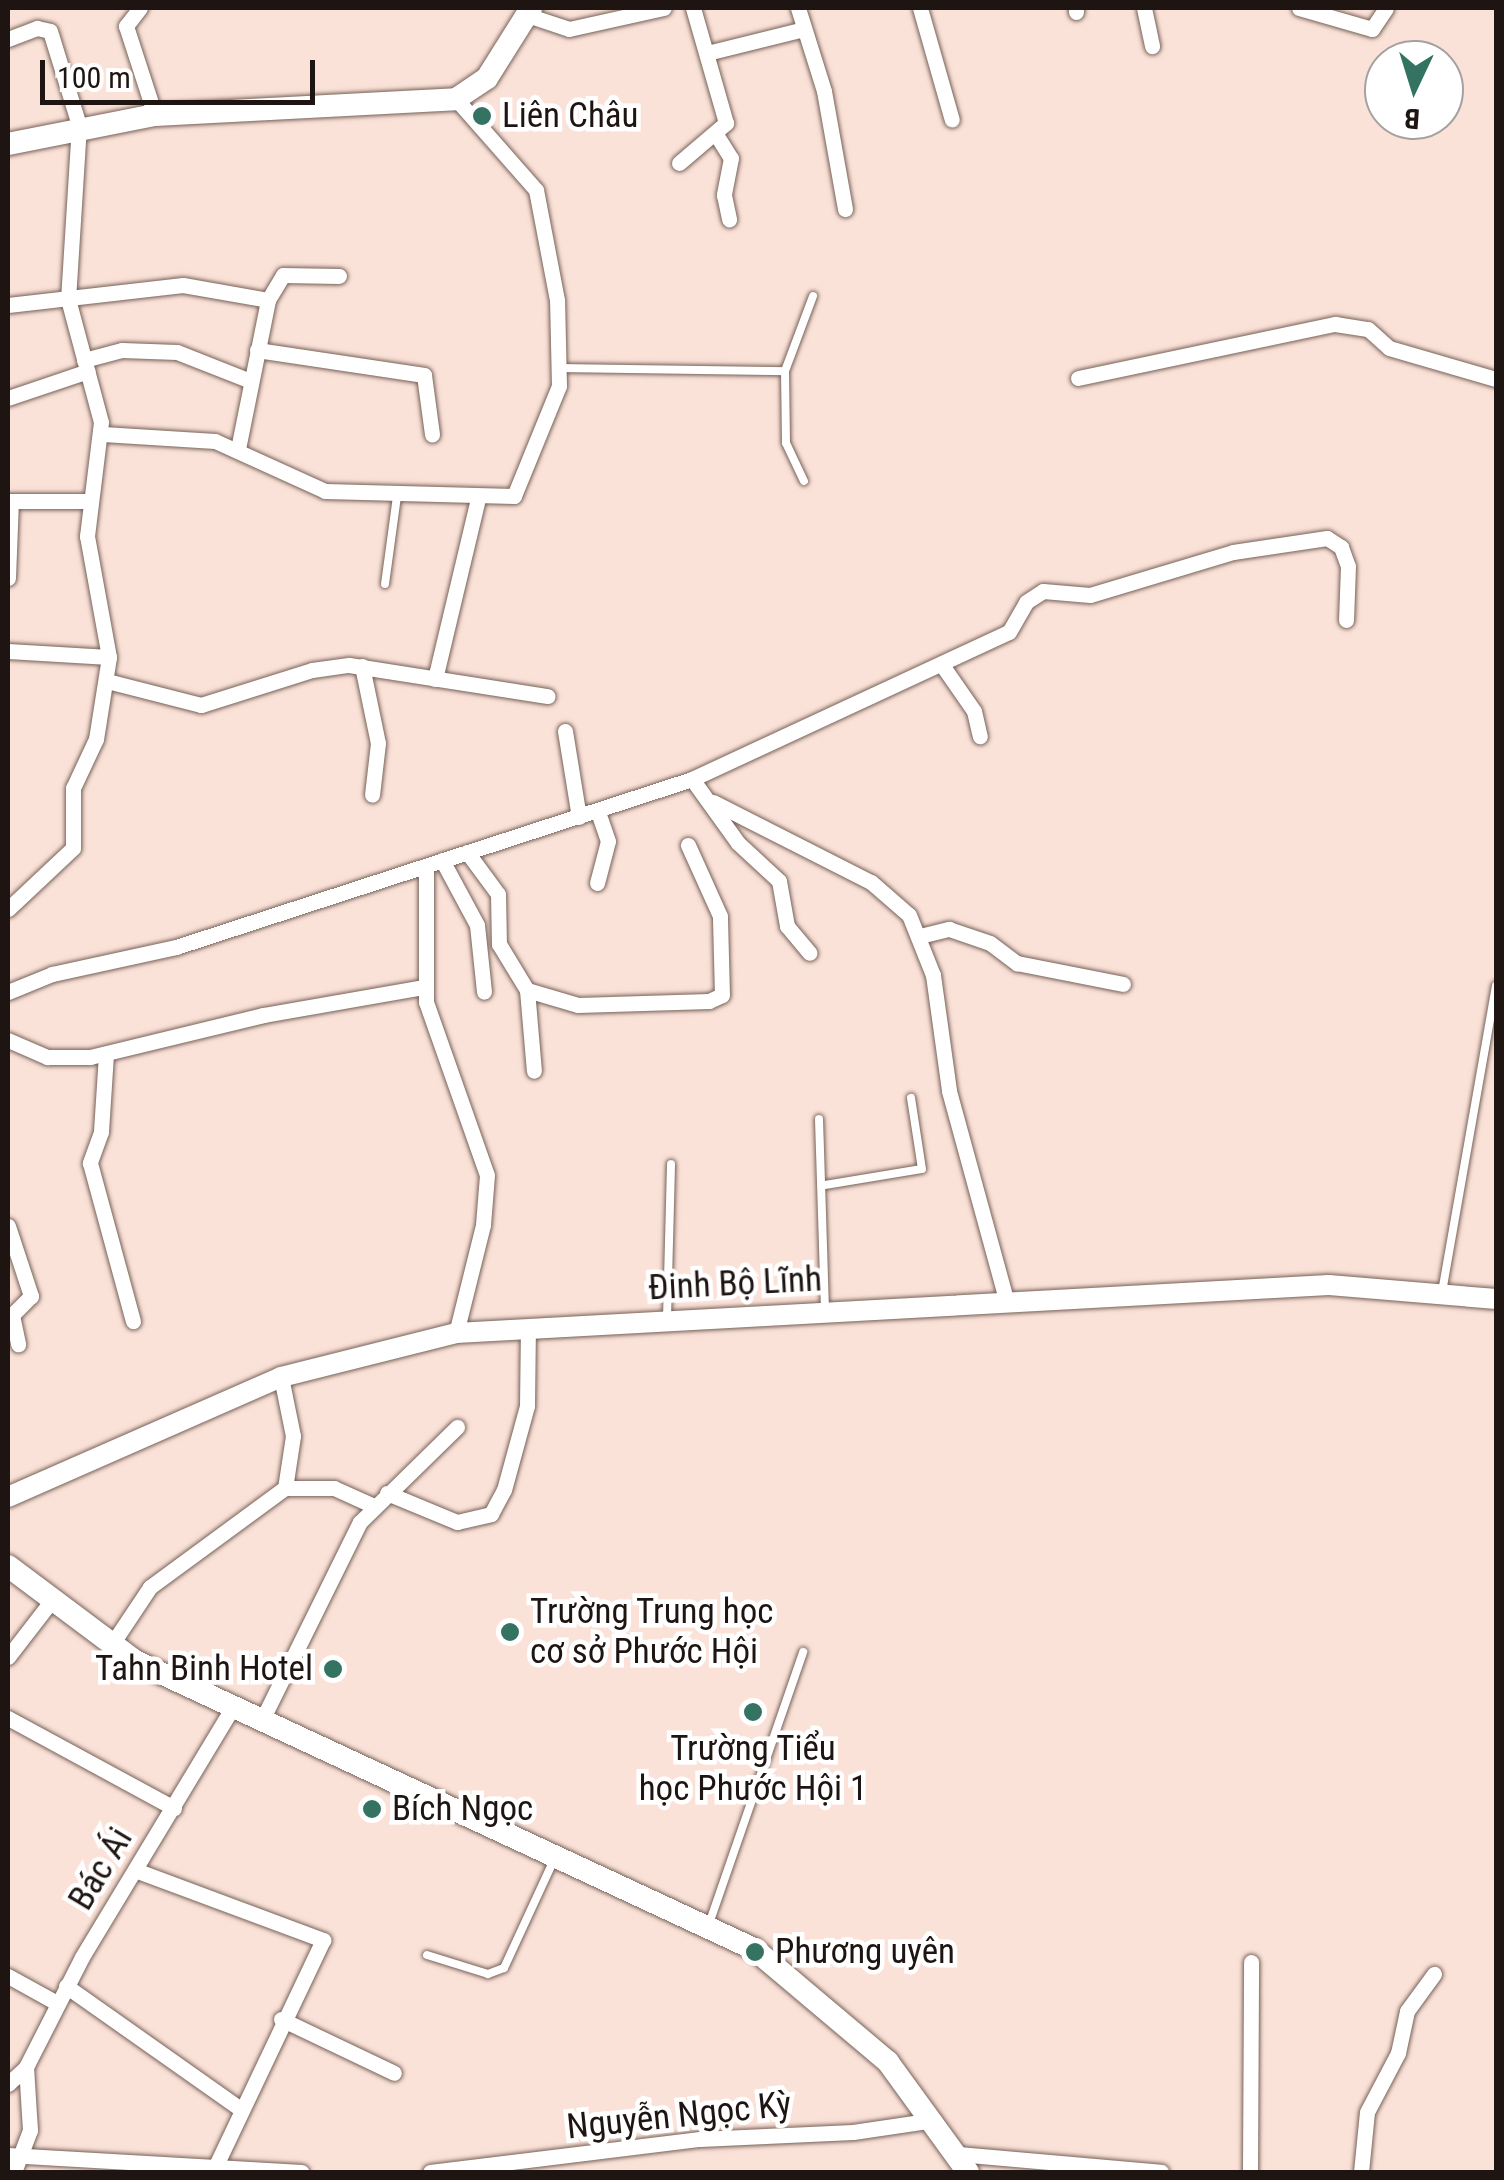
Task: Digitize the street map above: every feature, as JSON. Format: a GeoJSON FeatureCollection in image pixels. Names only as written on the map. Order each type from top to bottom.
{"type":"FeatureCollection","features":[{"type":"Feature","properties":{"kind":"main road"},"geometry":{"type":"LineString","coordinates":[[8,144],[78,125],[155,115],[456,99],[488,78],[529,11]]}},
{"type":"Feature","properties":{"kind":"main road"},"geometry":{"type":"LineString","coordinates":[[8,1566],[110,1647],[709,1924],[754,1949],[834,2011],[888,2062],[966,2168]]}},
{"type":"Feature","properties":{"kind":"street"},"geometry":{"type":"LineString","coordinates":[[140,8],[126,26],[155,115]]}},
{"type":"Feature","properties":{"kind":"street"},"geometry":{"type":"LineString","coordinates":[[529,11],[569,29],[664,8]]}},
{"type":"Feature","properties":{"kind":"street"},"geometry":{"type":"LineString","coordinates":[[679,163],[717,136],[726,116],[693,8]]}},
{"type":"Feature","properties":{"kind":"street"},"geometry":{"type":"LineString","coordinates":[[798,8],[824,91],[845,208]]}},
{"type":"Feature","properties":{"kind":"street"},"geometry":{"type":"LineString","coordinates":[[920,8],[952,120]]}},
{"type":"Feature","properties":{"kind":"street"},"geometry":{"type":"LineString","coordinates":[[1144,8],[1152,46]]}},
{"type":"Feature","properties":{"kind":"street"},"geometry":{"type":"LineString","coordinates":[[1299,8],[1372,28],[1386,8]]}},
{"type":"Feature","properties":{"kind":"street"},"geometry":{"type":"LineString","coordinates":[[8,39],[37,28],[50,31],[78,125],[68,299],[103,434],[91,501],[88,554],[109,657],[96,739],[74,788],[74,848],[8,909]]}},
{"type":"Feature","properties":{"kind":"street"},"geometry":{"type":"LineString","coordinates":[[707,53],[804,29]]}},
{"type":"Feature","properties":{"kind":"street"},"geometry":{"type":"LineString","coordinates":[[103,434],[198,438],[238,449],[309,488],[478,499],[517,492],[562,368],[557,300],[536,190],[456,99]]}},
{"type":"Feature","properties":{"kind":"street"},"geometry":{"type":"LineString","coordinates":[[717,136],[730,152],[724,195],[729,218]]}},
{"type":"Feature","properties":{"kind":"street"},"geometry":{"type":"LineString","coordinates":[[238,449],[248,380],[268,300],[283,276],[338,276]]}},
{"type":"Feature","properties":{"kind":"street"},"geometry":{"type":"LineString","coordinates":[[8,305],[183,285],[268,300]]}},
{"type":"Feature","properties":{"kind":"street"},"geometry":{"type":"LineString","coordinates":[[1078,378],[1336,324],[1368,329],[1386,346],[1496,379]]}},
{"type":"Feature","properties":{"kind":"street"},"geometry":{"type":"LineString","coordinates":[[8,398],[122,350],[178,352],[248,380]]}},
{"type":"Feature","properties":{"kind":"street"},"geometry":{"type":"LineString","coordinates":[[257,350],[424,375],[432,434]]}},
{"type":"Feature","properties":{"kind":"street"},"geometry":{"type":"LineString","coordinates":[[435,679],[478,499]]}},
{"type":"Feature","properties":{"kind":"street"},"geometry":{"type":"LineString","coordinates":[[8,578],[9,501],[91,501]]}},
{"type":"Feature","properties":{"kind":"street"},"geometry":{"type":"LineString","coordinates":[[8,992],[52,974],[176,947],[692,779],[1009,632],[1026,602],[1043,591],[1090,595],[1233,552],[1314,538],[1335,541],[1345,556],[1346,620]]}},
{"type":"Feature","properties":{"kind":"street"},"geometry":{"type":"LineString","coordinates":[[8,651],[109,657]]}},
{"type":"Feature","properties":{"kind":"street"},"geometry":{"type":"LineString","coordinates":[[942,665],[974,711],[980,736]]}},
{"type":"Feature","properties":{"kind":"street"},"geometry":{"type":"LineString","coordinates":[[362,666],[378,743],[372,796]]}},
{"type":"Feature","properties":{"kind":"street"},"geometry":{"type":"LineString","coordinates":[[107,682],[201,706],[312,670],[362,666],[548,696]]}},
{"type":"Feature","properties":{"kind":"street"},"geometry":{"type":"LineString","coordinates":[[565,732],[579,817]]}},
{"type":"Feature","properties":{"kind":"street"},"geometry":{"type":"LineString","coordinates":[[692,779],[713,802],[738,843],[784,889],[787,926],[810,953]]}},
{"type":"Feature","properties":{"kind":"street"},"geometry":{"type":"LineString","coordinates":[[713,802],[890,893],[920,936],[933,975],[949,1090],[1006,1299]]}},
{"type":"Feature","properties":{"kind":"street"},"geometry":{"type":"LineString","coordinates":[[597,884],[608,841],[598,812]]}},
{"type":"Feature","properties":{"kind":"street"},"geometry":{"type":"LineString","coordinates":[[528,990],[578,1005],[710,1001],[722,994],[720,916],[688,845]]}},
{"type":"Feature","properties":{"kind":"street"},"geometry":{"type":"LineString","coordinates":[[467,852],[496,888],[498,944],[528,990],[534,1071]]}},
{"type":"Feature","properties":{"kind":"street"},"geometry":{"type":"LineString","coordinates":[[442,860],[477,925],[484,992]]}},
{"type":"Feature","properties":{"kind":"street"},"geometry":{"type":"LineString","coordinates":[[426,866],[422,987],[487,1175],[483,1226],[456,1333]]}},
{"type":"Feature","properties":{"kind":"street"},"geometry":{"type":"LineString","coordinates":[[920,936],[950,928],[990,943],[1017,962],[1122,984]]}},
{"type":"Feature","properties":{"kind":"street"},"geometry":{"type":"LineString","coordinates":[[8,1040],[47,1057],[106,1054],[263,1014],[422,987]]}},
{"type":"Feature","properties":{"kind":"street"},"geometry":{"type":"LineString","coordinates":[[106,1054],[101,1132],[90,1163],[133,1321]]}},
{"type":"Feature","properties":{"kind":"street"},"geometry":{"type":"LineString","coordinates":[[8,1226],[31,1296],[12,1314],[18,1344]]}},
{"type":"Feature","properties":{"kind":"street","name":"Đinh Bộ Lĩnh"},"geometry":{"type":"LineString","coordinates":[[8,1497],[281,1378],[456,1333],[1006,1299],[1329,1285],[1496,1299]]}},
{"type":"Feature","properties":{"kind":"street"},"geometry":{"type":"LineString","coordinates":[[386,1494],[457,1522],[490,1514],[504,1490],[527,1406],[528,1328]]}},
{"type":"Feature","properties":{"kind":"street"},"geometry":{"type":"LineString","coordinates":[[281,1378],[292,1436],[285,1488]]}},
{"type":"Feature","properties":{"kind":"street"},"geometry":{"type":"LineString","coordinates":[[262,1720],[346,1544],[374,1506],[457,1427]]}},
{"type":"Feature","properties":{"kind":"street"},"geometry":{"type":"LineString","coordinates":[[110,1647],[150,1587],[285,1488],[334,1488],[374,1506]]}},
{"type":"Feature","properties":{"kind":"street"},"geometry":{"type":"LineString","coordinates":[[8,1658],[52,1600]]}},
{"type":"Feature","properties":{"kind":"street","name":"Bác Ái"},"geometry":{"type":"LineString","coordinates":[[8,2084],[26,2067],[66,1986],[233,1707]]}},
{"type":"Feature","properties":{"kind":"street"},"geometry":{"type":"LineString","coordinates":[[8,1718],[174,1808]]}},
{"type":"Feature","properties":{"kind":"street"},"geometry":{"type":"LineString","coordinates":[[134,1870],[323,1940],[280,2019],[215,2167]]}},
{"type":"Feature","properties":{"kind":"street"},"geometry":{"type":"LineString","coordinates":[[1250,2172],[1251,1962]]}},
{"type":"Feature","properties":{"kind":"street"},"geometry":{"type":"LineString","coordinates":[[1361,2172],[1367,2112],[1398,2053],[1407,2011],[1434,1974]]}},
{"type":"Feature","properties":{"kind":"street"},"geometry":{"type":"LineString","coordinates":[[8,1976],[57,2003]]}},
{"type":"Feature","properties":{"kind":"street"},"geometry":{"type":"LineString","coordinates":[[66,1986],[239,2108]]}},
{"type":"Feature","properties":{"kind":"street"},"geometry":{"type":"LineString","coordinates":[[280,2019],[394,2074]]}},
{"type":"Feature","properties":{"kind":"street","name":"Bác Ái"},"geometry":{"type":"LineString","coordinates":[[14,2172],[14,2155],[30,2130],[26,2067]]}},
{"type":"Feature","properties":{"kind":"street","name":"Nguyễn Ngọc Kỳ"},"geometry":{"type":"LineString","coordinates":[[430,2172],[512,2168],[700,2139],[853,2132],[934,2120]]}},
{"type":"Feature","properties":{"kind":"street"},"geometry":{"type":"LineString","coordinates":[[14,2155],[302,2172]]}},
{"type":"Feature","properties":{"kind":"street"},"geometry":{"type":"LineString","coordinates":[[966,2168],[1162,2172]]}},
{"type":"Feature","properties":{"kind":"lane"},"geometry":{"type":"LineString","coordinates":[[804,481],[786,443],[785,371],[812,296]]}},
{"type":"Feature","properties":{"kind":"lane"},"geometry":{"type":"LineString","coordinates":[[562,368],[785,371]]}},
{"type":"Feature","properties":{"kind":"lane"},"geometry":{"type":"LineString","coordinates":[[384,584],[397,496]]}},
{"type":"Feature","properties":{"kind":"lane"},"geometry":{"type":"LineString","coordinates":[[1442,1292],[1496,986]]}},
{"type":"Feature","properties":{"kind":"lane"},"geometry":{"type":"LineString","coordinates":[[824,1185],[922,1169],[910,1098]]}},
{"type":"Feature","properties":{"kind":"lane"},"geometry":{"type":"LineString","coordinates":[[819,1118],[824,1185],[824,1312]]}},
{"type":"Feature","properties":{"kind":"lane"},"geometry":{"type":"LineString","coordinates":[[667,1322],[671,1164]]}},
{"type":"Feature","properties":{"kind":"lane"},"geometry":{"type":"LineString","coordinates":[[709,1924],[802,1652]]}},
{"type":"Feature","properties":{"kind":"lane"},"geometry":{"type":"LineString","coordinates":[[427,1955],[488,1974],[504,1968],[557,1853]]}},
{"type":"Feature","properties":{"kind":"place","name":"Liên Châu"},"geometry":{"type":"Point","coordinates":[482,116]}},
{"type":"Feature","properties":{"kind":"place","name":"Trường Trung học cơ sở Phước Hội"},"geometry":{"type":"Point","coordinates":[510,1632]}},
{"type":"Feature","properties":{"kind":"place","name":"Tahn Binh Hotel"},"geometry":{"type":"Point","coordinates":[333,1669]}},
{"type":"Feature","properties":{"kind":"place","name":"Trường Tiểu học Phước Hội 1"},"geometry":{"type":"Point","coordinates":[753,1712]}},
{"type":"Feature","properties":{"kind":"place","name":"Bích Ngọc"},"geometry":{"type":"Point","coordinates":[372,1809]}},
{"type":"Feature","properties":{"kind":"place","name":"Phương uyên"},"geometry":{"type":"Point","coordinates":[755,1952]}}]}
